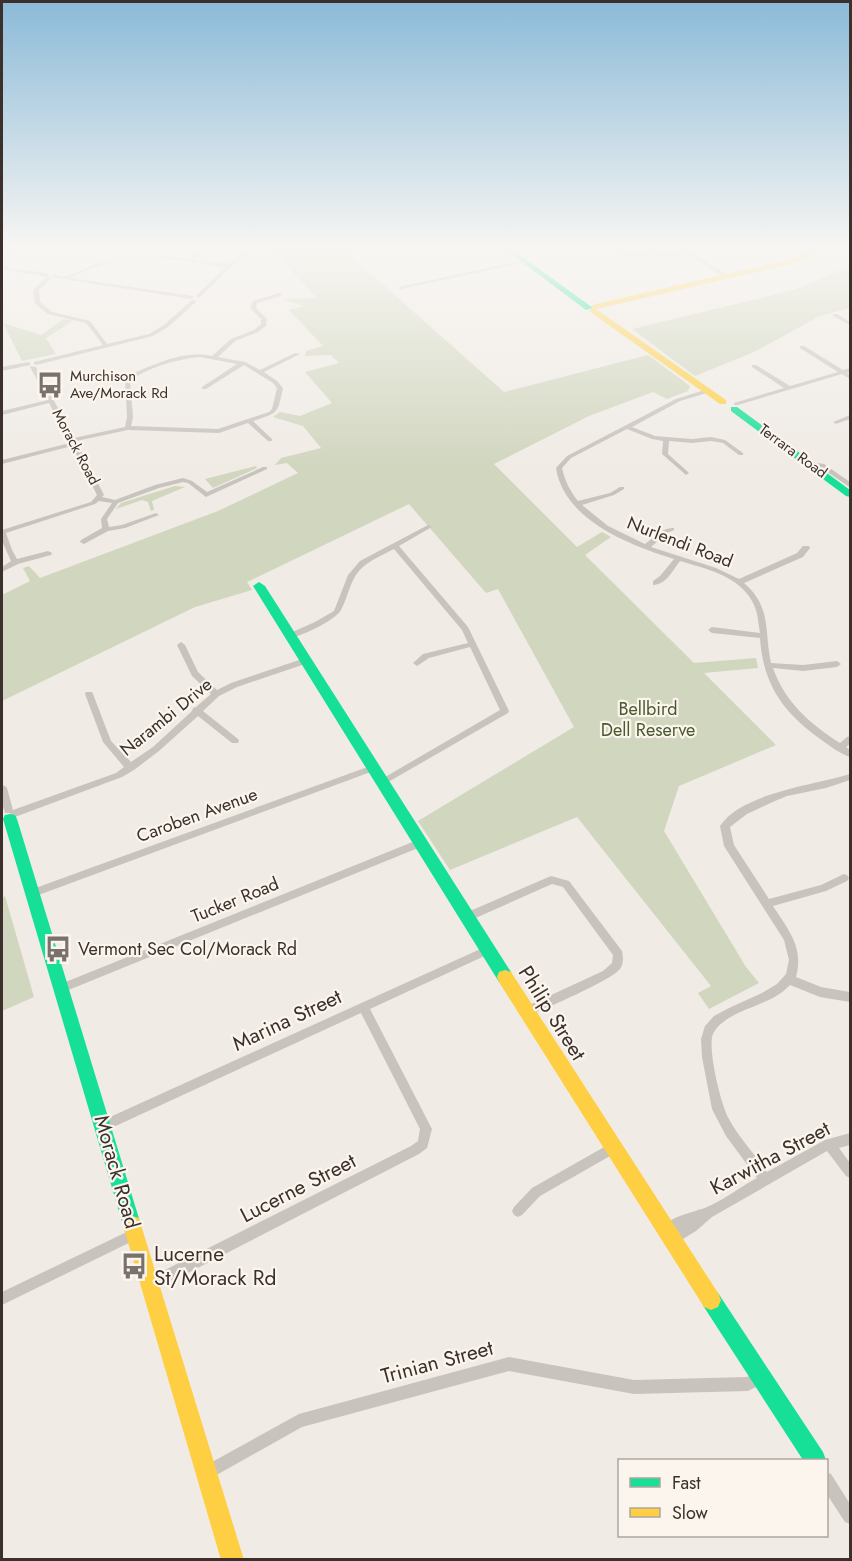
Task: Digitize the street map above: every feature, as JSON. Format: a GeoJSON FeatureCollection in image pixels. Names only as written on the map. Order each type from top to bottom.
{"type":"FeatureCollection","features":[{"type":"Feature","properties":{"kind":"street"},"geometry":{"type":"LineString","coordinates":[[89,323],[106,346]]}},
{"type":"Feature","properties":{"kind":"street"},"geometry":{"type":"LineString","coordinates":[[2,369],[33,365],[141,338],[159,331],[167,323]]}},
{"type":"Feature","properties":{"kind":"street"},"geometry":{"type":"LineString","coordinates":[[214,357],[233,340],[255,331],[264,323]]}},
{"type":"Feature","properties":{"kind":"street","name":"Terrara Road"},"geometry":{"type":"LineString","coordinates":[[616,323],[850,494]]}},
{"type":"Feature","properties":{"kind":"street"},"geometry":{"type":"LineString","coordinates":[[802,347],[850,377]]}},
{"type":"Feature","properties":{"kind":"street"},"geometry":{"type":"LineString","coordinates":[[260,372],[297,354]]}},
{"type":"Feature","properties":{"kind":"street"},"geometry":{"type":"LineString","coordinates":[[2,462],[128,428],[211,431],[249,421],[275,410],[279,385],[243,363],[214,357],[188,356],[130,377],[127,383],[130,417],[128,428]]}},
{"type":"Feature","properties":{"kind":"street"},"geometry":{"type":"LineString","coordinates":[[204,388],[243,363]]}},
{"type":"Feature","properties":{"kind":"street","name":"Morack Road"},"geometry":{"type":"LineString","coordinates":[[2,532],[100,499],[101,495],[33,365]]}},
{"type":"Feature","properties":{"kind":"street"},"geometry":{"type":"LineString","coordinates":[[754,366],[789,388]]}},
{"type":"Feature","properties":{"kind":"street"},"geometry":{"type":"LineString","coordinates":[[731,405],[850,370]]}},
{"type":"Feature","properties":{"kind":"street","name":"Nurlendi Road"},"geometry":{"type":"LineString","coordinates":[[708,391],[678,400],[569,457],[559,468],[561,483],[577,504],[613,532],[646,547],[710,568],[748,589],[759,605],[765,636],[767,665],[778,690],[792,710],[810,727],[847,752]]}},
{"type":"Feature","properties":{"kind":"street"},"geometry":{"type":"LineString","coordinates":[[2,413],[51,401]]}},
{"type":"Feature","properties":{"kind":"street"},"geometry":{"type":"LineString","coordinates":[[836,422],[850,417]]}},
{"type":"Feature","properties":{"kind":"street"},"geometry":{"type":"LineString","coordinates":[[249,421],[270,440]]}},
{"type":"Feature","properties":{"kind":"street"},"geometry":{"type":"LineString","coordinates":[[627,427],[643,436],[666,439],[711,439],[725,442],[741,454]]}},
{"type":"Feature","properties":{"kind":"street"},"geometry":{"type":"LineString","coordinates":[[666,439],[665,454],[686,473]]}},
{"type":"Feature","properties":{"kind":"street"},"geometry":{"type":"LineString","coordinates":[[811,464],[822,465],[850,485]]}},
{"type":"Feature","properties":{"kind":"street"},"geometry":{"type":"LineString","coordinates":[[206,495],[265,468]]}},
{"type":"Feature","properties":{"kind":"street"},"geometry":{"type":"LineString","coordinates":[[100,499],[116,502],[157,486],[183,480],[190,482],[206,495]]}},
{"type":"Feature","properties":{"kind":"street"},"geometry":{"type":"LineString","coordinates":[[577,504],[622,489]]}},
{"type":"Feature","properties":{"kind":"street"},"geometry":{"type":"LineString","coordinates":[[206,495],[206,504]]}},
{"type":"Feature","properties":{"kind":"street"},"geometry":{"type":"LineString","coordinates":[[106,529],[104,519],[116,502]]}},
{"type":"Feature","properties":{"kind":"street"},"geometry":{"type":"LineString","coordinates":[[84,542],[106,529],[123,527],[156,515]]}},
{"type":"Feature","properties":{"kind":"street"},"geometry":{"type":"LineString","coordinates":[[291,636],[318,624],[337,612],[357,568],[428,527]]}},
{"type":"Feature","properties":{"kind":"street"},"geometry":{"type":"LineString","coordinates":[[646,547],[672,529]]}},
{"type":"Feature","properties":{"kind":"street"},"geometry":{"type":"LineString","coordinates":[[2,532],[15,562]]}},
{"type":"Feature","properties":{"kind":"street"},"geometry":{"type":"LineString","coordinates":[[383,782],[505,711],[465,629],[395,545]]}},
{"type":"Feature","properties":{"kind":"street"},"geometry":{"type":"LineString","coordinates":[[739,582],[800,555],[806,548]]}},
{"type":"Feature","properties":{"kind":"street"},"geometry":{"type":"LineString","coordinates":[[2,570],[15,562],[48,553]]}},
{"type":"Feature","properties":{"kind":"street"},"geometry":{"type":"LineString","coordinates":[[656,583],[663,578],[678,558]]}},
{"type":"Feature","properties":{"kind":"street","name":"Philip Street"},"geometry":{"type":"LineString","coordinates":[[259,586],[487,950],[814,1459]]}},
{"type":"Feature","properties":{"kind":"street"},"geometry":{"type":"LineString","coordinates":[[712,630],[765,636]]}},
{"type":"Feature","properties":{"kind":"street"},"geometry":{"type":"LineString","coordinates":[[417,663],[426,656],[473,644]]}},
{"type":"Feature","properties":{"kind":"street"},"geometry":{"type":"LineString","coordinates":[[181,645],[195,674],[216,694]]}},
{"type":"Feature","properties":{"kind":"street","name":"Narambi Drive"},"geometry":{"type":"LineString","coordinates":[[7,815],[105,781],[131,768],[156,749],[216,694],[234,685],[305,661]]}},
{"type":"Feature","properties":{"kind":"street"},"geometry":{"type":"LineString","coordinates":[[767,665],[803,668],[837,664]]}},
{"type":"Feature","properties":{"kind":"street"},"geometry":{"type":"LineString","coordinates":[[89,694],[107,742],[131,768]]}},
{"type":"Feature","properties":{"kind":"street"},"geometry":{"type":"LineString","coordinates":[[196,710],[235,741]]}},
{"type":"Feature","properties":{"kind":"street"},"geometry":{"type":"LineString","coordinates":[[847,752],[850,739]]}},
{"type":"Feature","properties":{"kind":"street","name":"Caroben Avenue"},"geometry":{"type":"LineString","coordinates":[[33,893],[373,768]]}},
{"type":"Feature","properties":{"kind":"street"},"geometry":{"type":"LineString","coordinates":[[765,1179],[720,1115],[706,1041],[709,1029],[720,1018],[779,989],[789,979],[794,963],[793,947],[729,846],[724,832],[727,821],[786,793],[820,787],[850,777]]}},
{"type":"Feature","properties":{"kind":"street","name":"Morack Road"},"geometry":{"type":"LineString","coordinates":[[2,788],[7,815],[62,988],[208,1472],[232,1560]]}},
{"type":"Feature","properties":{"kind":"street","name":"Tucker Road"},"geometry":{"type":"LineString","coordinates":[[62,988],[420,843]]}},
{"type":"Feature","properties":{"kind":"street"},"geometry":{"type":"LineString","coordinates":[[767,904],[823,888],[844,879]]}},
{"type":"Feature","properties":{"kind":"street"},"geometry":{"type":"LineString","coordinates":[[467,917],[551,880],[566,884],[618,954],[617,965],[607,974],[527,1011]]}},
{"type":"Feature","properties":{"kind":"street","name":"Marina Street"},"geometry":{"type":"LineString","coordinates":[[103,1126],[487,950]]}},
{"type":"Feature","properties":{"kind":"street"},"geometry":{"type":"LineString","coordinates":[[789,979],[820,992],[850,997]]}},
{"type":"Feature","properties":{"kind":"street","name":"Lucerne Street"},"geometry":{"type":"LineString","coordinates":[[150,1285],[423,1144],[426,1129],[363,1006]]}},
{"type":"Feature","properties":{"kind":"street","name":"Karwitha Street"},"geometry":{"type":"LineString","coordinates":[[670,1234],[692,1227],[708,1213],[829,1144],[850,1139]]}},
{"type":"Feature","properties":{"kind":"street"},"geometry":{"type":"LineString","coordinates":[[829,1144],[850,1172]]}},
{"type":"Feature","properties":{"kind":"street"},"geometry":{"type":"LineString","coordinates":[[518,1211],[536,1192],[613,1148]]}},
{"type":"Feature","properties":{"kind":"street"},"geometry":{"type":"LineString","coordinates":[[2,1299],[135,1234]]}},
{"type":"Feature","properties":{"kind":"street","name":"Trinian Street"},"geometry":{"type":"LineString","coordinates":[[208,1472],[299,1421],[509,1364],[633,1387],[748,1384],[761,1377]]}},
{"type":"Feature","properties":{"kind":"street"},"geometry":{"type":"LineString","coordinates":[[828,1482],[850,1517]]}},
{"type":"Feature","properties":{"kind":"green space"},"geometry":{"type":"Polygon","coordinates":[[[3,323],[41,335],[58,323],[70,323],[46,338],[56,354],[22,361],[3,323]]]}},
{"type":"Feature","properties":{"kind":"green space","name":"Bellbird Dell Reserve"},"geometry":{"type":"Polygon","coordinates":[[[301,323],[426,323],[504,392],[648,355],[690,386],[688,391],[667,399],[653,392],[589,416],[494,464],[577,547],[602,532],[611,537],[585,555],[694,663],[756,658],[758,668],[704,673],[776,745],[679,786],[664,831],[746,967],[759,983],[709,1009],[698,993],[711,986],[577,817],[450,870],[418,821],[574,727],[498,589],[486,593],[409,504],[247,582],[252,590],[195,607],[2,701],[2,595],[30,581],[23,568],[29,566],[40,578],[218,511],[298,473],[287,463],[275,465],[281,458],[321,448],[303,426],[273,417],[280,412],[300,416],[332,403],[305,372],[339,363],[331,355],[305,356],[306,351],[323,346],[301,323]]]}},
{"type":"Feature","properties":{"kind":"green space"},"geometry":{"type":"Polygon","coordinates":[[[658,323],[807,323],[754,352],[695,376],[632,329],[658,323]]]}},
{"type":"Feature","properties":{"kind":"green space"},"geometry":{"type":"Polygon","coordinates":[[[256,466],[257,468],[213,488],[205,479],[256,466]]]}},
{"type":"Feature","properties":{"kind":"green space"},"geometry":{"type":"Polygon","coordinates":[[[175,486],[185,487],[152,501],[154,510],[151,511],[148,502],[142,500],[116,509],[121,503],[175,486]]]}},
{"type":"Feature","properties":{"kind":"green space"},"geometry":{"type":"Polygon","coordinates":[[[5,896],[34,997],[2,1011],[2,898],[5,896]]]}},
{"type":"Feature","properties":{"kind":"traffic: fast"},"geometry":{"type":"LineString","coordinates":[[734,409],[850,494]]}},
{"type":"Feature","properties":{"kind":"traffic: fast"},"geometry":{"type":"LineString","coordinates":[[259,586],[505,977]]}},
{"type":"Feature","properties":{"kind":"traffic: fast"},"geometry":{"type":"LineString","coordinates":[[10,819],[132,1225]]}},
{"type":"Feature","properties":{"kind":"traffic: fast"},"geometry":{"type":"LineString","coordinates":[[711,1300],[814,1459]]}},
{"type":"Feature","properties":{"kind":"traffic: slow"},"geometry":{"type":"LineString","coordinates":[[610,323],[723,402]]}},
{"type":"Feature","properties":{"kind":"traffic: slow"},"geometry":{"type":"LineString","coordinates":[[505,977],[711,1300]]}},
{"type":"Feature","properties":{"kind":"traffic: slow"},"geometry":{"type":"LineString","coordinates":[[132,1225],[233,1560]]}},
{"type":"Feature","properties":{"kind":"place","name":"Murchison Ave/Morack Rd"},"geometry":{"type":"Point","coordinates":[50,385]}},
{"type":"Feature","properties":{"kind":"place","name":"Vermont Sec Col/Morack Rd"},"geometry":{"type":"Point","coordinates":[58,949]}},
{"type":"Feature","properties":{"kind":"place","name":"Lucerne St/Morack Rd"},"geometry":{"type":"Point","coordinates":[134,1266]}}]}
